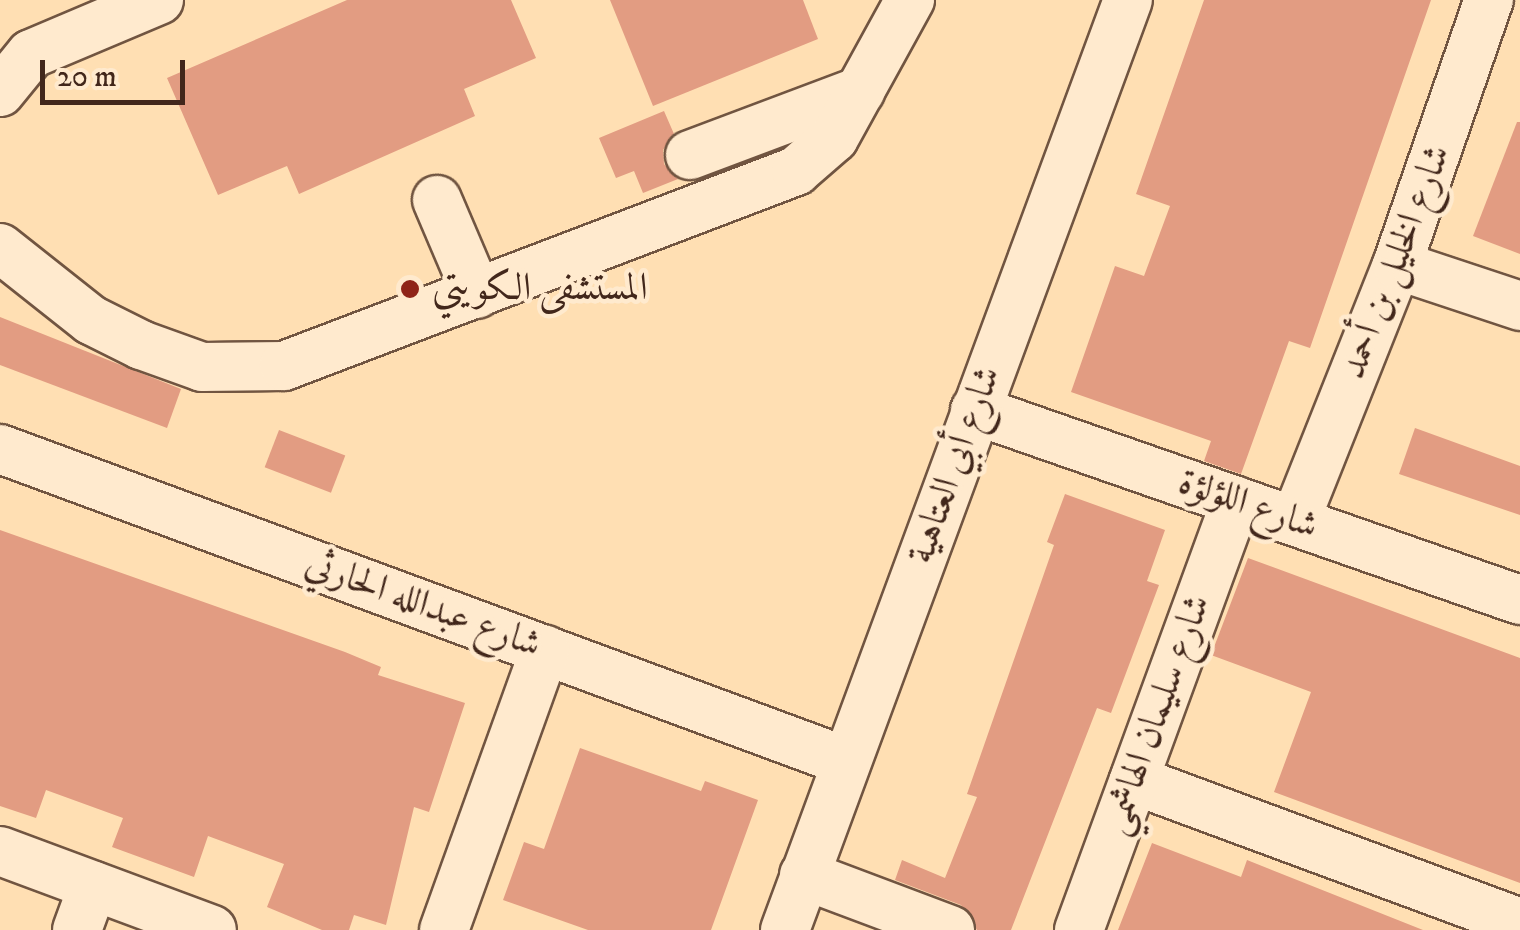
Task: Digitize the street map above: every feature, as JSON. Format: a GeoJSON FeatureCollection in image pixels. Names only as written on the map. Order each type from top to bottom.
{"type":"FeatureCollection","features":[{"type":"Feature","properties":{"kind":"street"},"geometry":{"type":"LineString","coordinates":[[0,92],[31,54],[160,0]]}},
{"type":"Feature","properties":{"kind":"street"},"geometry":{"type":"LineString","coordinates":[[0,248],[116,334],[202,367],[229,370],[284,366],[796,171],[834,138],[910,0]]}},
{"type":"Feature","properties":{"kind":"street","name":"شارع أبي العتاهية"},"geometry":{"type":"LineString","coordinates":[[785,930],[1128,0]]}},
{"type":"Feature","properties":{"kind":"street","name":"شارع الخليل بن أحمد"},"geometry":{"type":"LineString","coordinates":[[1295,522],[1397,265],[1488,0]]}},
{"type":"Feature","properties":{"kind":"street"},"geometry":{"type":"LineString","coordinates":[[690,155],[860,91]]}},
{"type":"Feature","properties":{"kind":"street"},"geometry":{"type":"LineString","coordinates":[[437,200],[477,294]]}},
{"type":"Feature","properties":{"kind":"street"},"geometry":{"type":"LineString","coordinates":[[1397,265],[1520,306]]}},
{"type":"Feature","properties":{"kind":"street","name":"شارع اللؤلؤة"},"geometry":{"type":"LineString","coordinates":[[975,410],[1520,600]]}},
{"type":"Feature","properties":{"kind":"street","name":"شارع عبدالله الحارثي"},"geometry":{"type":"LineString","coordinates":[[0,448],[846,761]]}},
{"type":"Feature","properties":{"kind":"street","name":"شارع سليمان الهاشمي"},"geometry":{"type":"LineString","coordinates":[[1079,930],[1236,500]]}},
{"type":"Feature","properties":{"kind":"street"},"geometry":{"type":"LineString","coordinates":[[444,930],[545,650]]}},
{"type":"Feature","properties":{"kind":"street"},"geometry":{"type":"LineString","coordinates":[[1134,780],[1520,923]]}},
{"type":"Feature","properties":{"kind":"street"},"geometry":{"type":"LineString","coordinates":[[0,851],[212,930]]}},
{"type":"Feature","properties":{"kind":"street"},"geometry":{"type":"LineString","coordinates":[[804,875],[950,930]]}},
{"type":"Feature","properties":{"kind":"street"},"geometry":{"type":"LineString","coordinates":[[77,930],[93,886]]}},
{"type":"Feature","properties":{"kind":"building"},"geometry":{"type":"Polygon","coordinates":[[[347,0],[511,0],[536,58],[464,89],[475,116],[299,194],[287,166],[218,195],[167,78],[347,0]]]}},
{"type":"Feature","properties":{"kind":"building"},"geometry":{"type":"Polygon","coordinates":[[[610,0],[803,0],[818,39],[653,106],[610,0]]]}},
{"type":"Feature","properties":{"kind":"building"},"geometry":{"type":"Polygon","coordinates":[[[1204,0],[1431,0],[1310,348],[1289,341],[1241,474],[1204,461],[1211,441],[1071,392],[1115,266],[1144,276],[1170,206],[1136,194],[1204,0]]]}},
{"type":"Feature","properties":{"kind":"building"},"geometry":{"type":"Polygon","coordinates":[[[664,111],[674,134],[663,150],[664,164],[678,179],[643,193],[634,171],[616,178],[599,138],[664,111]]]}},
{"type":"Feature","properties":{"kind":"building"},"geometry":{"type":"Polygon","coordinates":[[[1520,122],[1520,254],[1473,236],[1520,122]]]}},
{"type":"Feature","properties":{"kind":"building"},"geometry":{"type":"Polygon","coordinates":[[[0,317],[181,389],[167,428],[0,365],[0,317]]]}},
{"type":"Feature","properties":{"kind":"building"},"geometry":{"type":"Polygon","coordinates":[[[1415,428],[1520,466],[1520,515],[1399,474],[1415,428]]]}},
{"type":"Feature","properties":{"kind":"building"},"geometry":{"type":"Polygon","coordinates":[[[279,430],[345,455],[331,493],[265,467],[279,430]]]}},
{"type":"Feature","properties":{"kind":"building"},"geometry":{"type":"Polygon","coordinates":[[[1065,494],[1165,530],[1147,581],[1159,585],[1111,713],[1097,708],[1011,930],[977,930],[961,905],[895,880],[902,860],[945,878],[977,797],[967,794],[1054,545],[1047,542],[1065,494]]]}},
{"type":"Feature","properties":{"kind":"building"},"geometry":{"type":"Polygon","coordinates":[[[0,530],[345,652],[381,667],[378,675],[465,703],[429,812],[414,807],[386,925],[354,915],[349,930],[322,930],[267,907],[284,864],[208,836],[194,877],[112,847],[123,818],[46,790],[36,818],[0,806],[0,530]]]}},
{"type":"Feature","properties":{"kind":"building"},"geometry":{"type":"Polygon","coordinates":[[[1248,558],[1520,658],[1520,883],[1274,792],[1311,692],[1211,655],[1248,558]]]}},
{"type":"Feature","properties":{"kind":"building"},"geometry":{"type":"Polygon","coordinates":[[[580,748],[701,791],[705,781],[758,800],[711,930],[588,930],[503,900],[524,842],[544,849],[580,748]]]}},
{"type":"Feature","properties":{"kind":"building"},"geometry":{"type":"Polygon","coordinates":[[[1152,843],[1241,877],[1247,860],[1423,930],[1118,930],[1152,843]]]}},
{"type":"Feature","properties":{"kind":"place","name":"المستشفى الكويتي"},"geometry":{"type":"Point","coordinates":[410,289]}}]}
